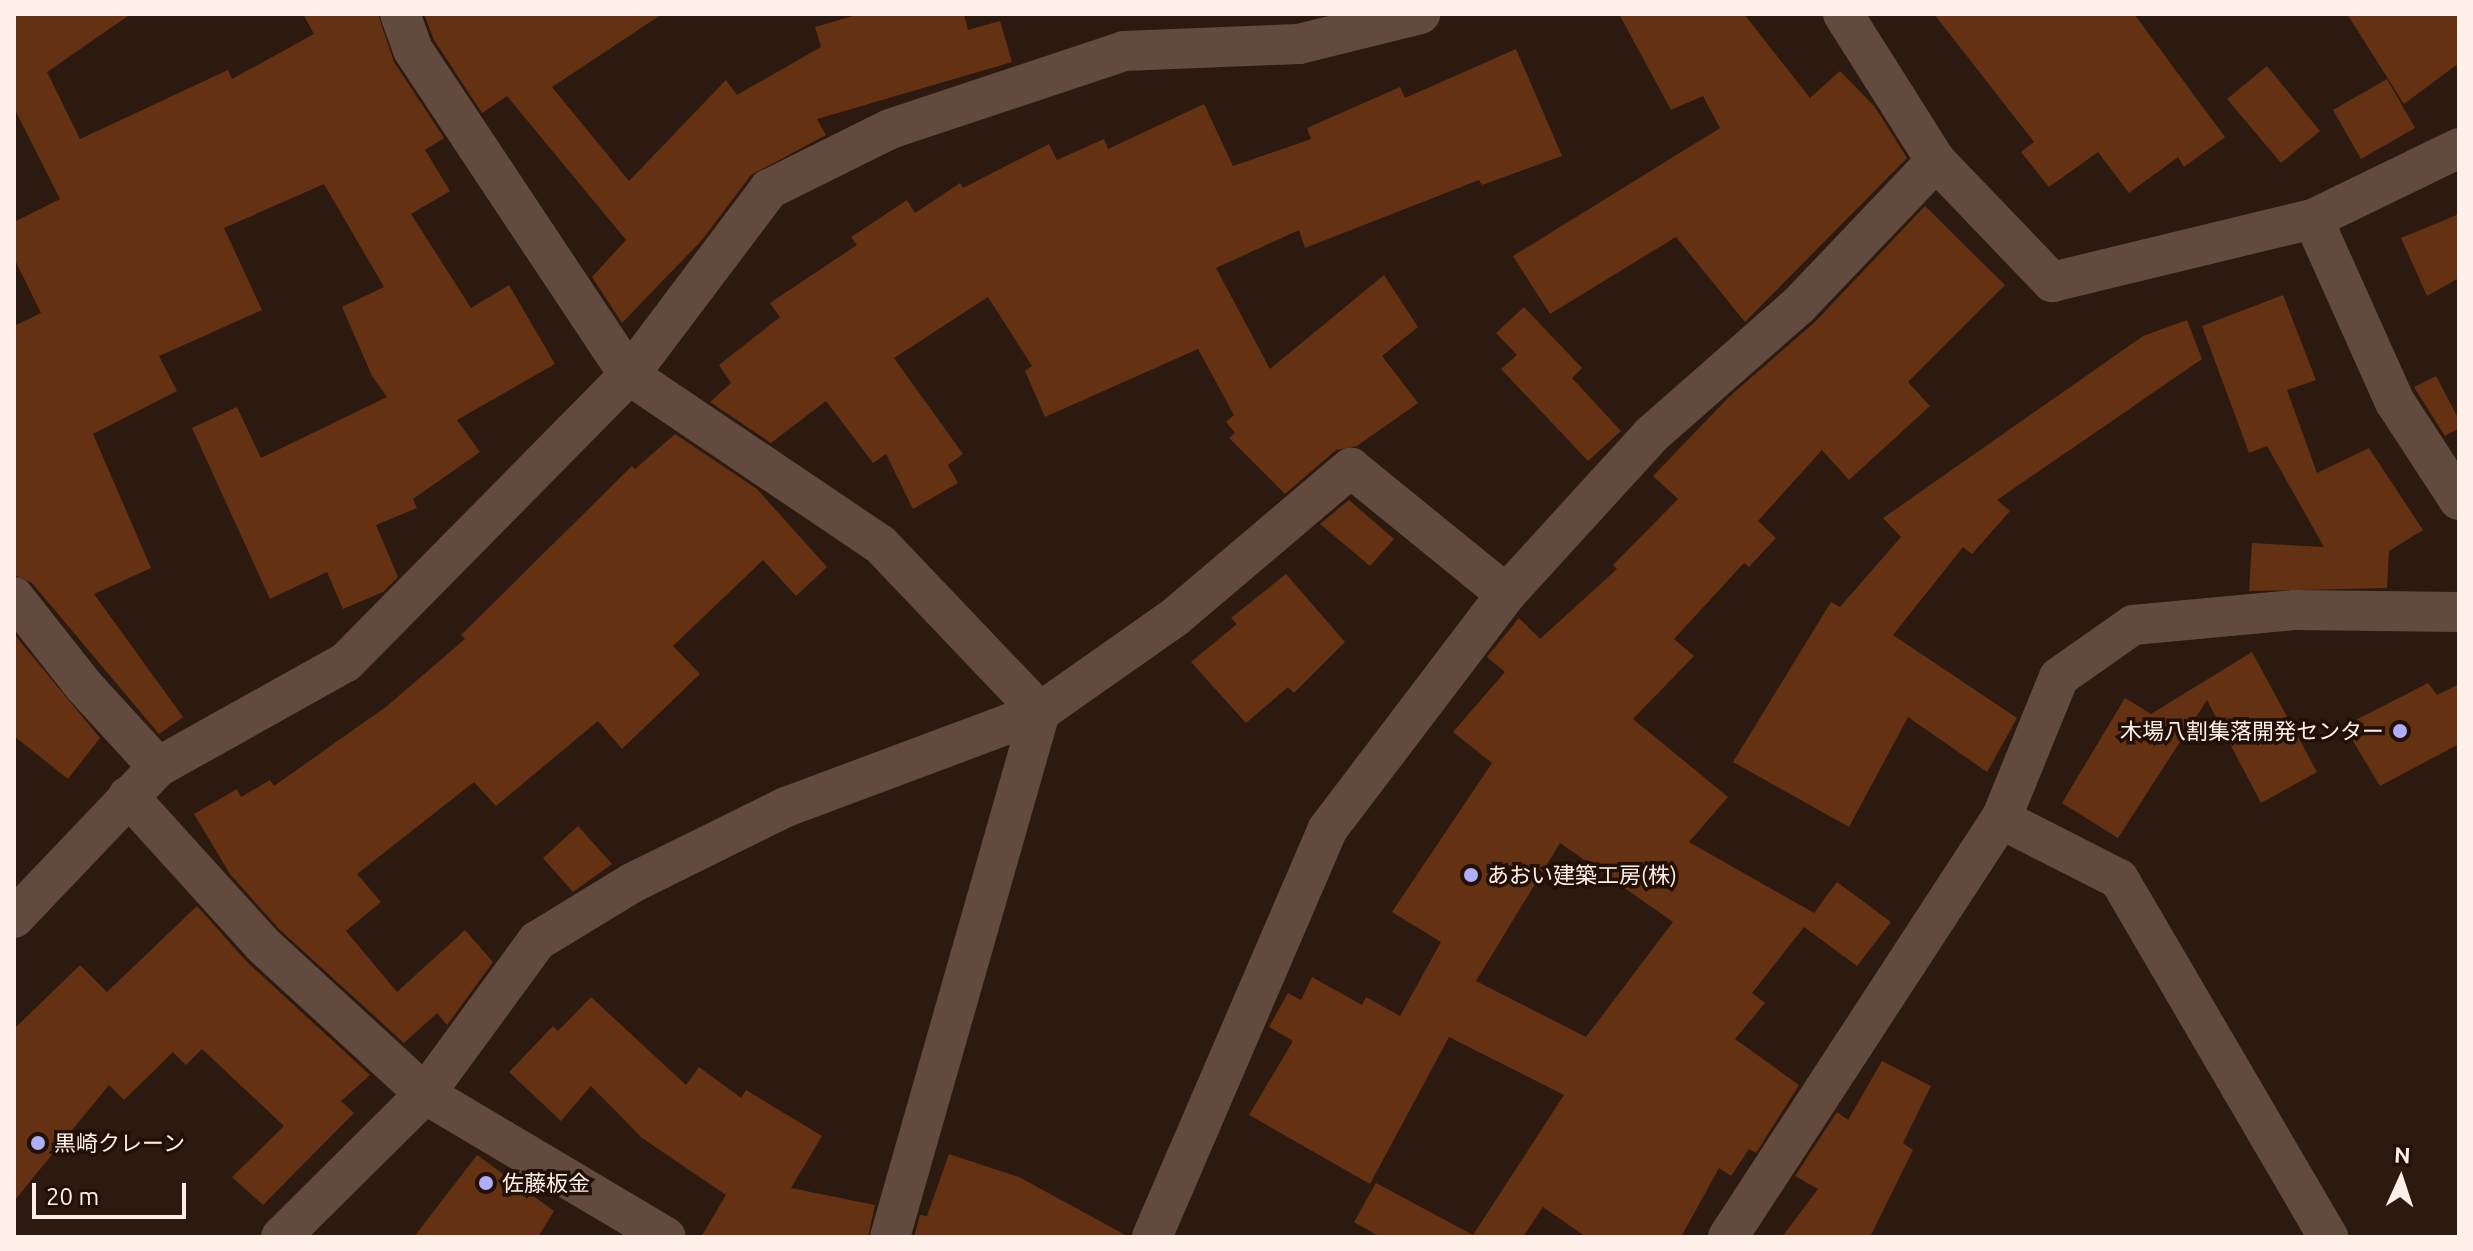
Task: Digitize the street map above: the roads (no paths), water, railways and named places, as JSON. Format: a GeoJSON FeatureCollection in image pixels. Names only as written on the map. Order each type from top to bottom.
{"type":"FeatureCollection","features":[{"type":"Feature","properties":{"kind":"street"},"geometry":{"type":"LineString","coordinates":[[400,14],[413,50],[629,375],[880,544],[1040,712]]}},
{"type":"Feature","properties":{"kind":"street"},"geometry":{"type":"LineString","coordinates":[[14,918],[158,767],[346,662],[629,375],[769,189],[890,129],[1124,51],[1299,44],[1420,14]]}},
{"type":"Feature","properties":{"kind":"street"},"geometry":{"type":"LineString","coordinates":[[1843,14],[1936,161],[2052,282],[2313,219],[2459,148]]}},
{"type":"Feature","properties":{"kind":"street"},"geometry":{"type":"LineString","coordinates":[[1152,1237],[1327,830],[1506,594],[1651,435],[1798,306],[1936,161]]}},
{"type":"Feature","properties":{"kind":"street"},"geometry":{"type":"LineString","coordinates":[[2313,219],[2395,402],[2459,500]]}},
{"type":"Feature","properties":{"kind":"street"},"geometry":{"type":"LineString","coordinates":[[281,1237],[425,1094],[537,941],[632,883],[786,807],[1040,712],[1175,617],[1351,468],[1506,594]]}},
{"type":"Feature","properties":{"kind":"street"},"geometry":{"type":"LineString","coordinates":[[14,597],[84,686],[158,767]]}},
{"type":"Feature","properties":{"kind":"street"},"geometry":{"type":"LineString","coordinates":[[1728,1237],[2001,819],[2059,677],[2133,625],[2295,610],[2459,612]]}},
{"type":"Feature","properties":{"kind":"street"},"geometry":{"type":"LineString","coordinates":[[890,1237],[1040,712]]}},
{"type":"Feature","properties":{"kind":"street"},"geometry":{"type":"LineString","coordinates":[[128,796],[263,945],[425,1094],[666,1237]]}},
{"type":"Feature","properties":{"kind":"street"},"geometry":{"type":"LineString","coordinates":[[2001,819],[2119,879],[2328,1237]]}},
{"type":"Feature","properties":{"kind":"place","name":"木場八割集落開発センター"},"geometry":{"type":"Point","coordinates":[2400,731]}},
{"type":"Feature","properties":{"kind":"place","name":"あおい建築工房(株)"},"geometry":{"type":"Point","coordinates":[1471,875]}},
{"type":"Feature","properties":{"kind":"place","name":"黒崎クレーン"},"geometry":{"type":"Point","coordinates":[38,1143]}},
{"type":"Feature","properties":{"kind":"place","name":"佐藤板金"},"geometry":{"type":"Point","coordinates":[486,1183]}}]}
